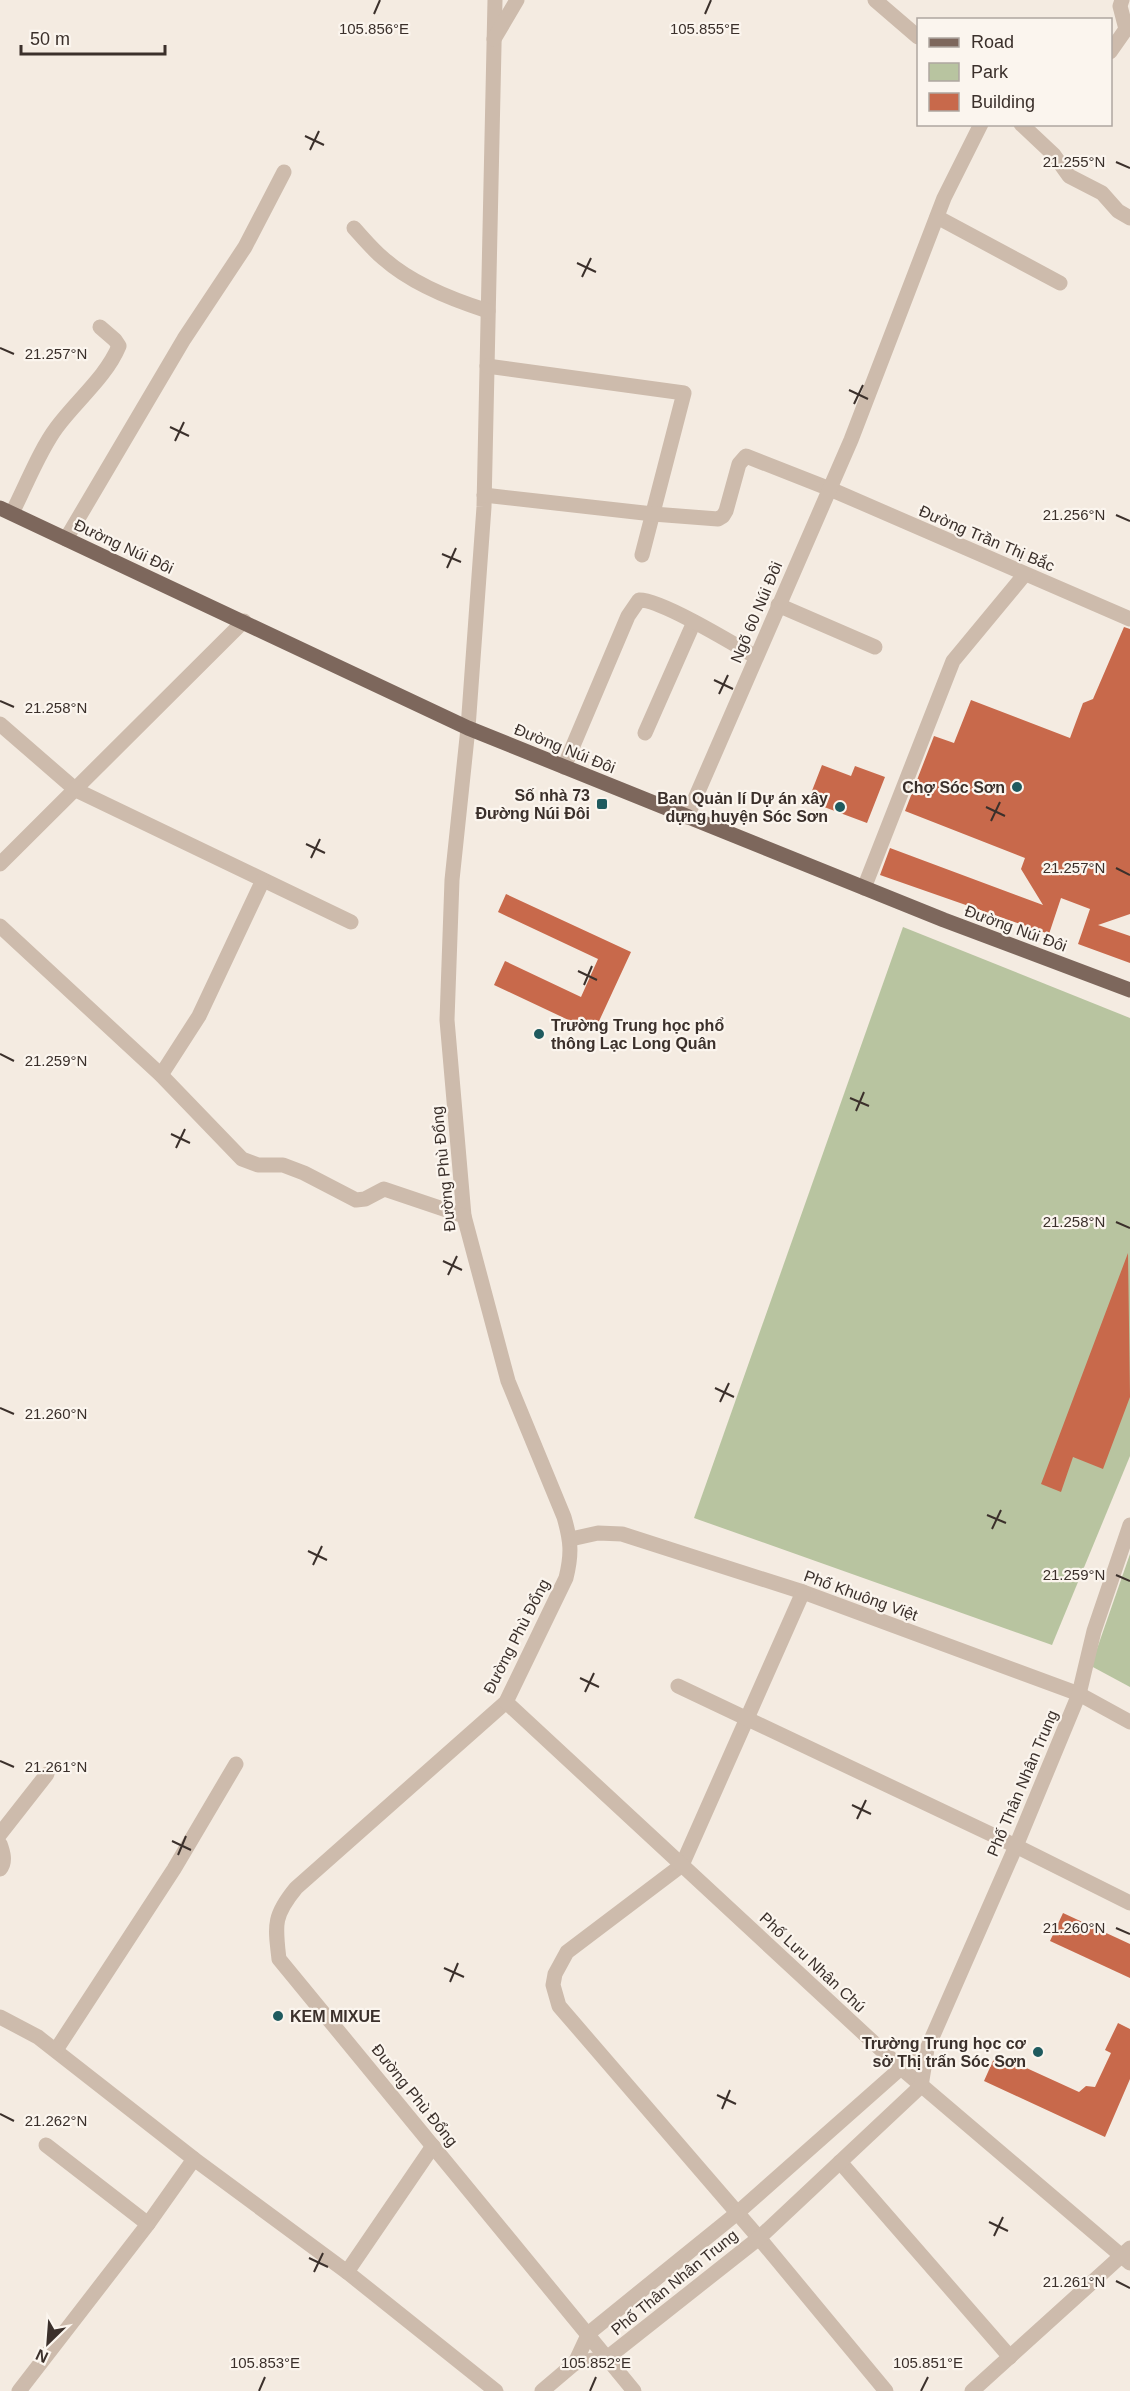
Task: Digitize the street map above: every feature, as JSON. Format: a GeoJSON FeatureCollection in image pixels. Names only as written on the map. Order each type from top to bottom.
{"type":"FeatureCollection","features":[{"type":"Feature","properties":{"kind":"main road","name":"Đường Núi Đôi"},"geometry":{"type":"LineString","coordinates":[[6,511],[468,728],[864,888],[1130,990]]}},
{"type":"Feature","properties":{"kind":"street","name":"Đường Phù Đổng"},"geometry":{"type":"LineString","coordinates":[[495,0],[484,495],[468,728],[452,880],[447,1020],[464,1216],[508,1381],[564,1517],[571,1539],[571,1559],[566,1578],[506,1702],[296,1888],[282,1906],[275,1927],[279,1959],[589,2333],[634,2391]]}},
{"type":"Feature","properties":{"kind":"street"},"geometry":{"type":"LineString","coordinates":[[494,39],[518,0]]}},
{"type":"Feature","properties":{"kind":"street"},"geometry":{"type":"LineString","coordinates":[[875,0],[917,36]]}},
{"type":"Feature","properties":{"kind":"street"},"geometry":{"type":"LineString","coordinates":[[1112,49],[1126,29],[1120,6],[1122,0]]}},
{"type":"Feature","properties":{"kind":"street","name":"Ngõ 60 Núi Đôi"},"geometry":{"type":"LineString","coordinates":[[687,816],[851,440],[944,198],[980,126]]}},
{"type":"Feature","properties":{"kind":"street"},"geometry":{"type":"LineString","coordinates":[[1023,126],[1054,154],[1069,176],[1102,193],[1118,211],[1130,218]]}},
{"type":"Feature","properties":{"kind":"street"},"geometry":{"type":"LineString","coordinates":[[66,538],[184,339],[245,247],[284,172]]}},
{"type":"Feature","properties":{"kind":"street"},"geometry":{"type":"LineString","coordinates":[[937,217],[1060,283]]}},
{"type":"Feature","properties":{"kind":"street"},"geometry":{"type":"LineString","coordinates":[[354,228],[384,260],[424,285],[462,303],[488,310]]}},
{"type":"Feature","properties":{"kind":"street"},"geometry":{"type":"LineString","coordinates":[[6,511],[56,429],[104,372],[116,354],[119,346],[115,339],[100,327]]}},
{"type":"Feature","properties":{"kind":"street"},"geometry":{"type":"LineString","coordinates":[[487,366],[684,393],[642,555]]}},
{"type":"Feature","properties":{"kind":"street","name":"Đường Trần Thị Bắc"},"geometry":{"type":"LineString","coordinates":[[652,514],[713,519],[723,516],[739,464],[746,456],[830,489],[1130,619]]}},
{"type":"Feature","properties":{"kind":"street"},"geometry":{"type":"LineString","coordinates":[[484,495],[652,514]]}},
{"type":"Feature","properties":{"kind":"street"},"geometry":{"type":"LineString","coordinates":[[864,888],[953,661],[1025,574]]}},
{"type":"Feature","properties":{"kind":"street"},"geometry":{"type":"LineString","coordinates":[[564,767],[634,605],[639,600],[645,600],[694,622],[756,657]]}},
{"type":"Feature","properties":{"kind":"street"},"geometry":{"type":"LineString","coordinates":[[778,605],[875,647]]}},
{"type":"Feature","properties":{"kind":"street"},"geometry":{"type":"LineString","coordinates":[[0,864],[244,621]]}},
{"type":"Feature","properties":{"kind":"street"},"geometry":{"type":"LineString","coordinates":[[645,733],[694,622]]}},
{"type":"Feature","properties":{"kind":"street"},"geometry":{"type":"LineString","coordinates":[[0,724],[76,790],[351,922]]}},
{"type":"Feature","properties":{"kind":"street"},"geometry":{"type":"LineString","coordinates":[[161,1075],[199,1016],[263,880]]}},
{"type":"Feature","properties":{"kind":"street"},"geometry":{"type":"LineString","coordinates":[[0,926],[161,1075],[242,1160],[258,1165],[284,1165],[356,1200],[365,1199],[384,1189],[464,1216]]}},
{"type":"Feature","properties":{"kind":"street","name":"Phố Thân Nhân Trung"},"geometry":{"type":"LineString","coordinates":[[575,2363],[607,2358],[759,2238],[921,2086],[927,2049],[1016,1846],[1079,1694],[1094,1631],[1130,1525]]}},
{"type":"Feature","properties":{"kind":"street","name":"Phố Khuông Việt"},"geometry":{"type":"LineString","coordinates":[[571,1539],[598,1533],[621,1534],[803,1592],[1079,1694],[1130,1722]]}},
{"type":"Feature","properties":{"kind":"street"},"geometry":{"type":"LineString","coordinates":[[803,1592],[682,1865],[567,1952],[555,1974],[553,1985],[559,2006],[759,2238],[886,2391]]}},
{"type":"Feature","properties":{"kind":"street"},"geometry":{"type":"LineString","coordinates":[[678,1686],[1016,1846],[1130,1903]]}},
{"type":"Feature","properties":{"kind":"street","name":"Phố Lưu Nhân Chú"},"geometry":{"type":"LineString","coordinates":[[506,1702],[921,2086],[1127,2255]]}},
{"type":"Feature","properties":{"kind":"street"},"geometry":{"type":"LineString","coordinates":[[56,2050],[174,1869],[236,1764]]}},
{"type":"Feature","properties":{"kind":"street"},"geometry":{"type":"LineString","coordinates":[[0,1834],[47,1774]]}},
{"type":"Feature","properties":{"kind":"street"},"geometry":{"type":"LineString","coordinates":[[0,1844],[3,1865],[0,1869]]}},
{"type":"Feature","properties":{"kind":"street"},"geometry":{"type":"LineString","coordinates":[[0,2017],[38,2037],[56,2050],[194,2159],[347,2272],[496,2391]]}},
{"type":"Feature","properties":{"kind":"street","name":"Phố Thân Nhân Trung"},"geometry":{"type":"LineString","coordinates":[[575,2363],[589,2333],[736,2214],[901,2068],[927,2049]]}},
{"type":"Feature","properties":{"kind":"street"},"geometry":{"type":"LineString","coordinates":[[46,2145],[148,2224]]}},
{"type":"Feature","properties":{"kind":"street"},"geometry":{"type":"LineString","coordinates":[[347,2272],[433,2146]]}},
{"type":"Feature","properties":{"kind":"street"},"geometry":{"type":"LineString","coordinates":[[19,2391],[148,2224],[194,2159]]}},
{"type":"Feature","properties":{"kind":"street"},"geometry":{"type":"LineString","coordinates":[[840,2162],[1010,2357]]}},
{"type":"Feature","properties":{"kind":"street"},"geometry":{"type":"LineString","coordinates":[[972,2391],[1127,2255]]}},
{"type":"Feature","properties":{"kind":"street"},"geometry":{"type":"LineString","coordinates":[[542,2391],[575,2363]]}},
{"type":"Feature","properties":{"kind":"green space"},"geometry":{"type":"Polygon","coordinates":[[[903,927],[1130,1018],[1130,1456],[1052,1645],[694,1518],[903,927]]]}},
{"type":"Feature","properties":{"kind":"green space"},"geometry":{"type":"Polygon","coordinates":[[[1130,1554],[1130,1687],[1091,1666],[1130,1554]]]}},
{"type":"Feature","properties":{"kind":"building","name":"Chợ Sóc Sơn"},"geometry":{"type":"Polygon","coordinates":[[[1124,627],[1130,629],[1130,914],[1098,925],[1130,936],[1130,963],[1078,944],[1090,909],[1061,898],[1049,934],[880,875],[890,848],[1043,905],[1021,869],[1025,858],[905,811],[934,736],[954,743],[971,700],[1070,738],[1083,703],[1093,699],[1124,627]]]}},
{"type":"Feature","properties":{"kind":"building"},"geometry":{"type":"Polygon","coordinates":[[[822,765],[851,776],[855,766],[885,777],[867,823],[808,801],[822,765]]]}},
{"type":"Feature","properties":{"kind":"building"},"geometry":{"type":"Polygon","coordinates":[[[506,894],[631,952],[594,1032],[494,985],[505,961],[581,997],[598,959],[498,912],[506,894]]]}},
{"type":"Feature","properties":{"kind":"building"},"geometry":{"type":"Polygon","coordinates":[[[1128,1253],[1130,1397],[1103,1469],[1073,1457],[1061,1492],[1041,1484],[1128,1253]]]}},
{"type":"Feature","properties":{"kind":"building"},"geometry":{"type":"Polygon","coordinates":[[[1063,1913],[1130,1944],[1130,1978],[1050,1941],[1063,1913]]]}},
{"type":"Feature","properties":{"kind":"building"},"geometry":{"type":"Polygon","coordinates":[[[1118,2023],[1130,2029],[1130,2079],[1105,2137],[984,2081],[996,2054],[1079,2092],[1086,2086],[1095,2087],[1111,2053],[1105,2050],[1118,2023]]]}},
{"type":"Feature","properties":{"kind":"place","name":"Chợ Sóc Sơn"},"geometry":{"type":"Point","coordinates":[1017,787]}},
{"type":"Feature","properties":{"kind":"place","name":"Số nhà 73 Đường Núi Đôi"},"geometry":{"type":"Point","coordinates":[602,804]}},
{"type":"Feature","properties":{"kind":"place","name":"Ban Quản lí Dự án xây dựng huyện Sóc Sơn"},"geometry":{"type":"Point","coordinates":[840,807]}},
{"type":"Feature","properties":{"kind":"place","name":"Trường Trung học phổ thông Lạc Long Quân"},"geometry":{"type":"Point","coordinates":[539,1034]}},
{"type":"Feature","properties":{"kind":"place","name":"KEM MIXUE"},"geometry":{"type":"Point","coordinates":[278,2016]}},
{"type":"Feature","properties":{"kind":"place","name":"Trường Trung học cơ sở Thị trấn Sóc Sơn"},"geometry":{"type":"Point","coordinates":[1038,2052]}}]}
